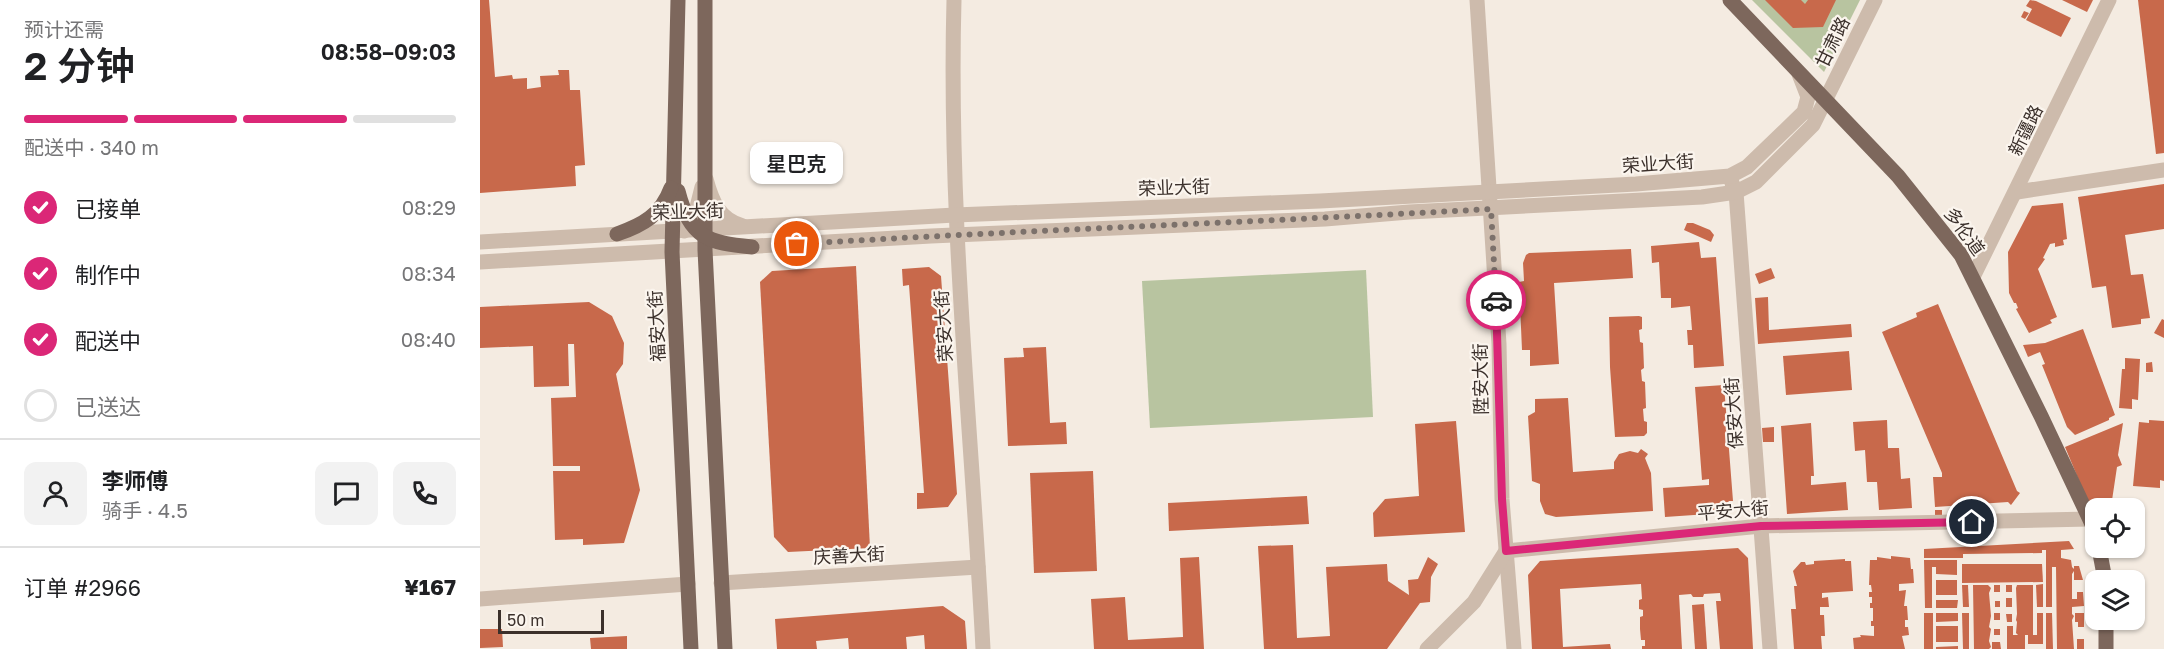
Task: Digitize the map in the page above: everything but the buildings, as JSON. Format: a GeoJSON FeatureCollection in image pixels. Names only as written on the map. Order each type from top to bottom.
{"type":"FeatureCollection","features":[{"type":"Feature","properties":{"kind":"main road","name":"福安大街"},"geometry":{"type":"LineString","coordinates":[[678,0],[675,177],[689,236],[721,583],[724,649]]}},
{"type":"Feature","properties":{"kind":"main road","name":"福安大街"},"geometry":{"type":"LineString","coordinates":[[691,649],[688,584],[689,236],[705,172],[705,0]]}},
{"type":"Feature","properties":{"kind":"main road","name":"多伦道"},"geometry":{"type":"LineString","coordinates":[[1730,0],[1898,176],[1950,239],[1973,277],[2085,509]]}},
{"type":"Feature","properties":{"kind":"main road"},"geometry":{"type":"LineString","coordinates":[[617,234],[635,227],[656,214],[670,192],[675,177]]}},
{"type":"Feature","properties":{"kind":"main road"},"geometry":{"type":"LineString","coordinates":[[2106,630],[2106,649]]}},
{"type":"Feature","properties":{"kind":"street","name":"荣安大街"},"geometry":{"type":"LineString","coordinates":[[954,0],[952,124],[955,215],[982,649]]}},
{"type":"Feature","properties":{"kind":"street","name":"陞安大街"},"geometry":{"type":"LineString","coordinates":[[1477,0],[1499,344],[1502,499],[1514,649]]}},
{"type":"Feature","properties":{"kind":"street","name":"甘肃路"},"geometry":{"type":"LineString","coordinates":[[1825,101],[1875,0]]}},
{"type":"Feature","properties":{"kind":"street","name":"新疆路"},"geometry":{"type":"LineString","coordinates":[[1973,277],[2017,192],[2109,0]]}},
{"type":"Feature","properties":{"kind":"street","name":"荣业大街"},"geometry":{"type":"LineString","coordinates":[[689,236],[752,228],[955,215],[1320,201],[1636,184],[1730,176],[1748,167],[1804,112],[1808,97],[1799,74]]}},
{"type":"Feature","properties":{"kind":"street","name":"荣业大街"},"geometry":{"type":"LineString","coordinates":[[480,242],[617,234],[689,236],[752,247],[1702,197],[1736,192],[1756,182],[1813,125],[1825,101]]}},
{"type":"Feature","properties":{"kind":"street"},"geometry":{"type":"LineString","coordinates":[[2017,192],[2164,170]]}},
{"type":"Feature","properties":{"kind":"street"},"geometry":{"type":"LineString","coordinates":[[705,172],[711,195],[723,216],[730,221],[752,228]]}},
{"type":"Feature","properties":{"kind":"street","name":"保安大街"},"geometry":{"type":"LineString","coordinates":[[1730,176],[1736,192],[1770,649]]}},
{"type":"Feature","properties":{"kind":"street"},"geometry":{"type":"LineString","coordinates":[[480,262],[621,254],[689,236]]}},
{"type":"Feature","properties":{"kind":"street","name":"平安大街"},"geometry":{"type":"LineString","coordinates":[[1506,551],[1761,526],[2085,519]]}},
{"type":"Feature","properties":{"kind":"street"},"geometry":{"type":"LineString","coordinates":[[1427,649],[1474,602],[1506,551]]}},
{"type":"Feature","properties":{"kind":"street","name":"庆善大街"},"geometry":{"type":"LineString","coordinates":[[721,583],[978,567]]}},
{"type":"Feature","properties":{"kind":"street"},"geometry":{"type":"LineString","coordinates":[[480,598],[688,584]]}},
{"type":"Feature","properties":{"kind":"green space"},"geometry":{"type":"Polygon","coordinates":[[[1752,0],[1860,0],[1824,72],[1752,0]]]}},
{"type":"Feature","properties":{"kind":"green space"},"geometry":{"type":"Polygon","coordinates":[[[1366,270],[1373,417],[1150,428],[1142,281],[1366,270]]]}},
{"type":"Feature","properties":{"kind":"way so far"},"geometry":{"type":"LineString","coordinates":[[797,244],[1491,209],[1496,300]]}},
{"type":"Feature","properties":{"kind":"place","name":"星巴克"},"geometry":{"type":"Point","coordinates":[797,244]}},
{"type":"Feature","properties":{"kind":"route"},"geometry":{"type":"LineString","coordinates":[[1496,300],[1502,499],[1506,551],[1761,526],[1972,522]]}}]}
